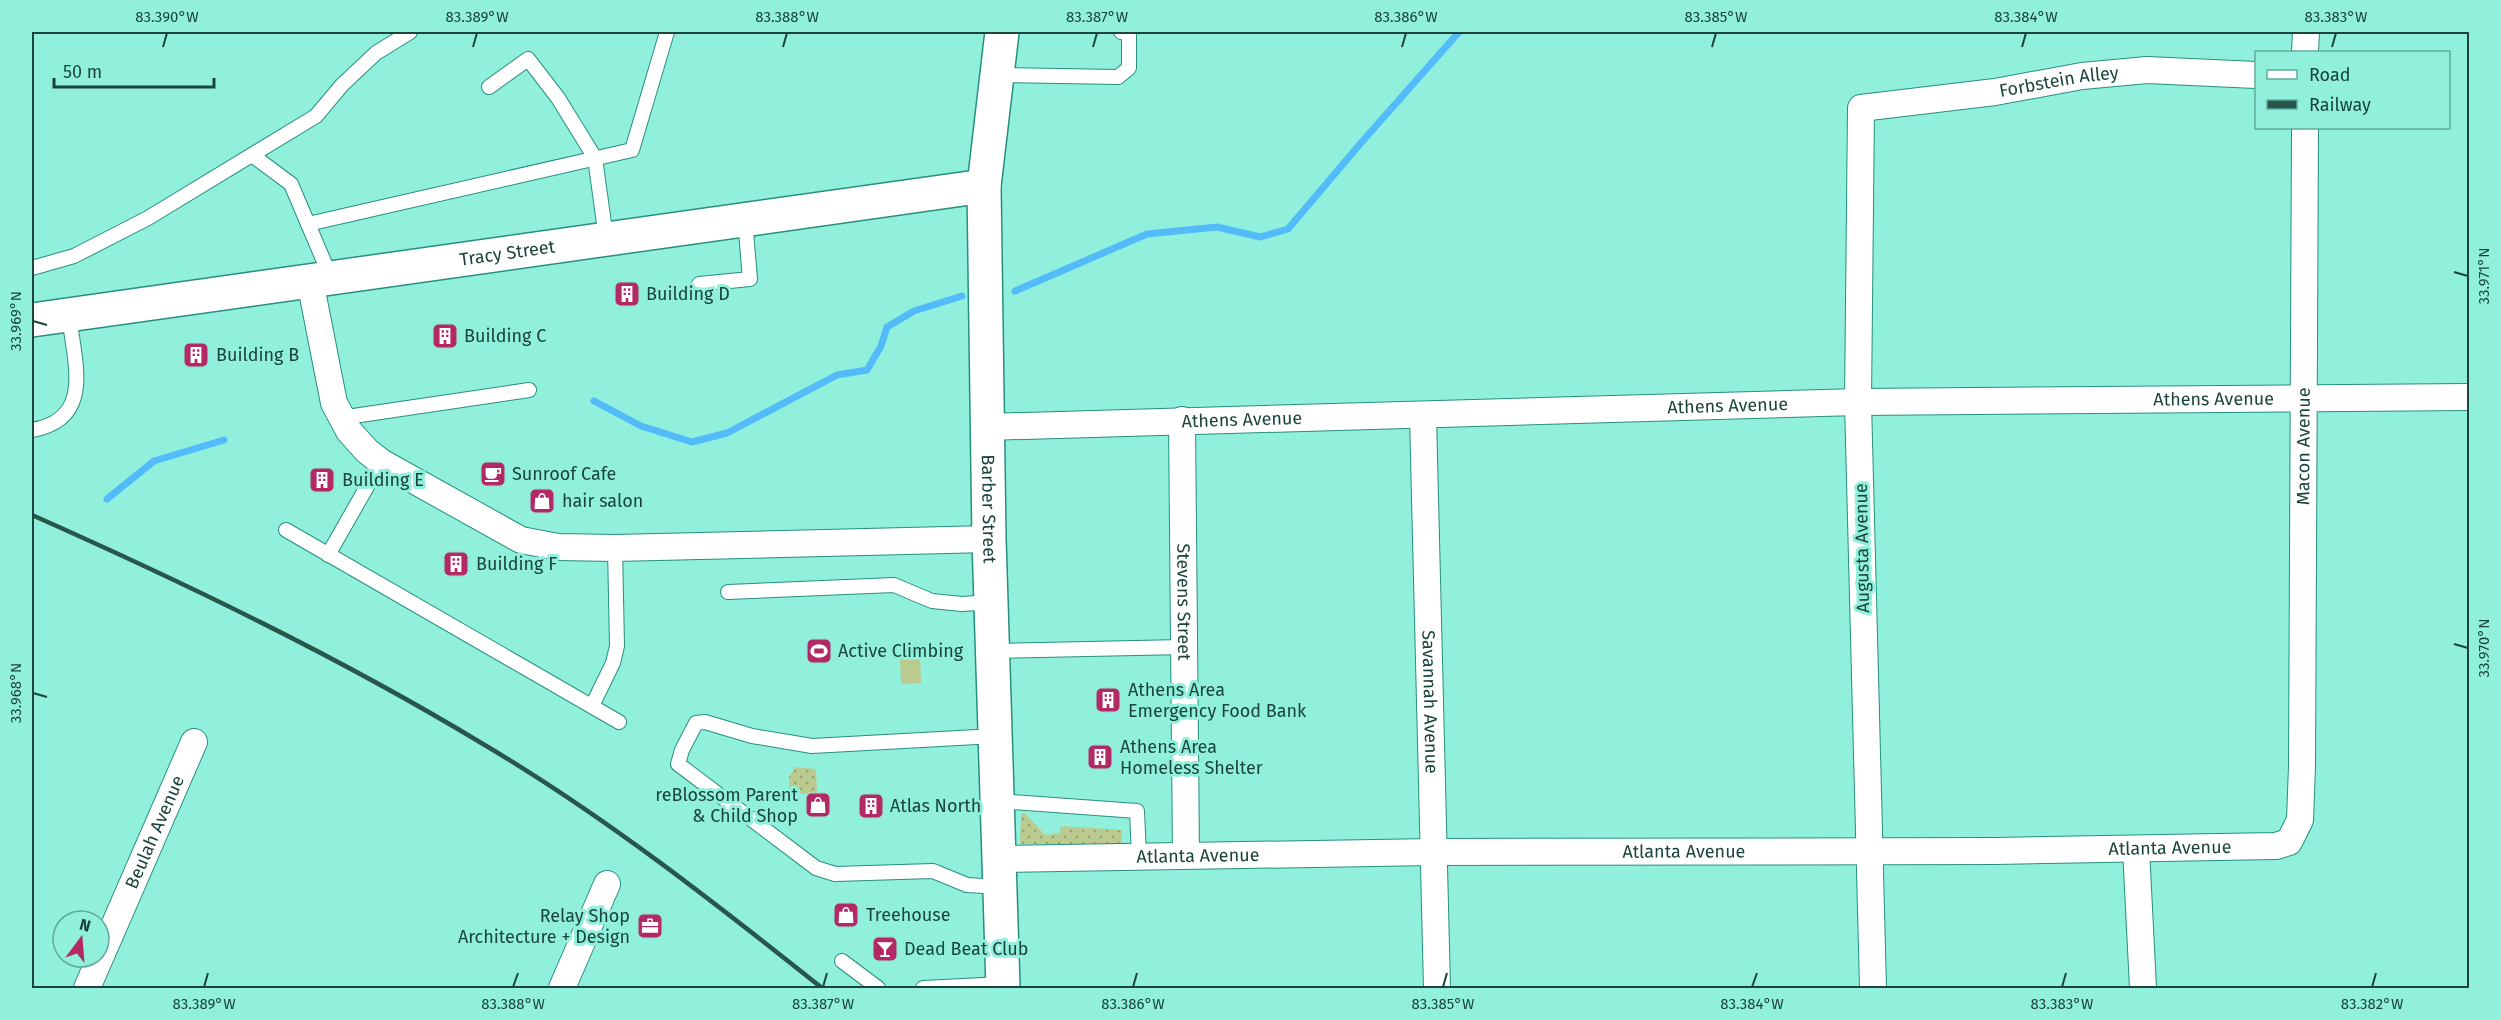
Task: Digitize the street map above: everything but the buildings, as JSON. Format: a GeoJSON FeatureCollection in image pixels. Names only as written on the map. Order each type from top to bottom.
{"type":"FeatureCollection","features":[{"type":"Feature","properties":{"kind":"street","name":"Barber Street"},"geometry":{"type":"LineString","coordinates":[[1002,32],[984,186],[989,539],[1003,986]]}},
{"type":"Feature","properties":{"kind":"street"},"geometry":{"type":"LineString","coordinates":[[2305,51],[2306,32]]}},
{"type":"Feature","properties":{"kind":"street","name":"Forbstein Alley"},"geometry":{"type":"LineString","coordinates":[[1861,108],[1995,92],[2082,76],[2136,71],[2255,75]]}},
{"type":"Feature","properties":{"kind":"street","name":"Augusta Avenue"},"geometry":{"type":"LineString","coordinates":[[1861,108],[1858,402],[1872,988]]}},
{"type":"Feature","properties":{"kind":"street","name":"Macon Avenue"},"geometry":{"type":"LineString","coordinates":[[2302,766],[2305,129]]}},
{"type":"Feature","properties":{"kind":"street","name":"Tracy Street"},"geometry":{"type":"LineString","coordinates":[[32,320],[984,186]]}},
{"type":"Feature","properties":{"kind":"street"},"geometry":{"type":"LineString","coordinates":[[321,280],[329,387],[340,418],[367,451],[381,462],[521,540],[558,547],[615,548],[989,539]]}},
{"type":"Feature","properties":{"kind":"street","name":"Athens Avenue"},"geometry":{"type":"LineString","coordinates":[[987,427],[1858,402],[2469,397]]}},
{"type":"Feature","properties":{"kind":"street","name":"Savannah Avenue"},"geometry":{"type":"LineString","coordinates":[[1423,416],[1437,988]]}},
{"type":"Feature","properties":{"kind":"street","name":"Stevens Street"},"geometry":{"type":"LineString","coordinates":[[1182,420],[1186,855]]}},
{"type":"Feature","properties":{"kind":"street","name":"Beulah Avenue"},"geometry":{"type":"LineString","coordinates":[[87,988],[194,742]]}},
{"type":"Feature","properties":{"kind":"street","name":"Atlanta Avenue"},"geometry":{"type":"LineString","coordinates":[[1000,873],[1139,856],[1186,855],[2136,849],[2276,846],[2289,842],[2300,820],[2302,766]]}},
{"type":"Feature","properties":{"kind":"street"},"geometry":{"type":"LineString","coordinates":[[2136,849],[2143,988]]}},
{"type":"Feature","properties":{"kind":"street"},"geometry":{"type":"LineString","coordinates":[[562,988],[607,884]]}},
{"type":"Feature","properties":{"kind":"lane"},"geometry":{"type":"LineString","coordinates":[[32,268],[74,256],[116,235],[316,116],[342,85],[368,61],[410,32]]}},
{"type":"Feature","properties":{"kind":"lane"},"geometry":{"type":"LineString","coordinates":[[308,224],[632,150],[667,32]]}},
{"type":"Feature","properties":{"kind":"lane"},"geometry":{"type":"LineString","coordinates":[[997,75],[1118,77],[1129,68],[1129,34],[1121,32]]}},
{"type":"Feature","properties":{"kind":"lane"},"geometry":{"type":"LineString","coordinates":[[489,87],[528,59],[558,99],[595,158],[606,238]]}},
{"type":"Feature","properties":{"kind":"lane"},"geometry":{"type":"LineString","coordinates":[[252,155],[291,184],[308,224],[321,280]]}},
{"type":"Feature","properties":{"kind":"lane"},"geometry":{"type":"LineString","coordinates":[[699,284],[750,279],[744,218]]}},
{"type":"Feature","properties":{"kind":"lane"},"geometry":{"type":"LineString","coordinates":[[32,430],[51,427],[66,415],[74,400],[77,385],[69,315]]}},
{"type":"Feature","properties":{"kind":"lane"},"geometry":{"type":"LineString","coordinates":[[340,418],[529,390]]}},
{"type":"Feature","properties":{"kind":"lane"},"geometry":{"type":"LineString","coordinates":[[328,555],[381,462]]}},
{"type":"Feature","properties":{"kind":"lane"},"geometry":{"type":"LineString","coordinates":[[286,530],[619,722]]}},
{"type":"Feature","properties":{"kind":"lane"},"geometry":{"type":"LineString","coordinates":[[592,706],[613,663],[617,646],[615,548]]}},
{"type":"Feature","properties":{"kind":"lane"},"geometry":{"type":"LineString","coordinates":[[728,592],[894,585],[940,603],[992,603]]}},
{"type":"Feature","properties":{"kind":"lane"},"geometry":{"type":"LineString","coordinates":[[993,651],[1184,647]]}},
{"type":"Feature","properties":{"kind":"lane"},"geometry":{"type":"LineString","coordinates":[[995,736],[812,746],[752,736],[705,722],[696,723],[682,750],[678,764],[816,868],[835,874],[933,871],[967,885],[1000,873]]}},
{"type":"Feature","properties":{"kind":"lane"},"geometry":{"type":"LineString","coordinates":[[998,801],[1137,811],[1139,856]]}},
{"type":"Feature","properties":{"kind":"lane"},"geometry":{"type":"LineString","coordinates":[[842,961],[878,988]]}},
{"type":"Feature","properties":{"kind":"lane"},"geometry":{"type":"LineString","coordinates":[[923,988],[1003,986]]}},
{"type":"Feature","properties":{"kind":"green space"},"geometry":{"type":"Polygon","coordinates":[[[920,653],[921,683],[901,684],[900,654],[920,653]]]}},
{"type":"Feature","properties":{"kind":"green space"},"geometry":{"type":"Polygon","coordinates":[[[796,767],[816,769],[817,794],[789,794],[789,776],[796,767]]]}},
{"type":"Feature","properties":{"kind":"green space"},"geometry":{"type":"Polygon","coordinates":[[[1024,812],[1045,835],[1060,833],[1061,826],[1122,830],[1122,844],[1020,844],[1021,815],[1024,812]]]}},
{"type":"Feature","properties":{"kind":"waterway"},"geometry":{"type":"LineString","coordinates":[[1015,291],[1147,234],[1217,227],[1260,237],[1288,229],[1459,32]]}},
{"type":"Feature","properties":{"kind":"waterway"},"geometry":{"type":"LineString","coordinates":[[594,401],[641,426],[692,442],[727,433],[837,375],[867,370],[881,346],[887,327],[914,311],[962,296]]}},
{"type":"Feature","properties":{"kind":"waterway"},"geometry":{"type":"LineString","coordinates":[[107,499],[154,461],[224,440]]}},
{"type":"Feature","properties":{"kind":"railway"},"geometry":{"type":"LineString","coordinates":[[32,515],[261,622],[373,681],[483,744],[528,771],[615,830],[822,988]]}},
{"type":"Feature","properties":{"kind":"place","name":"Building D"},"geometry":{"type":"Point","coordinates":[627,294]}},
{"type":"Feature","properties":{"kind":"place","name":"Building C"},"geometry":{"type":"Point","coordinates":[445,336]}},
{"type":"Feature","properties":{"kind":"place","name":"Building B"},"geometry":{"type":"Point","coordinates":[196,355]}},
{"type":"Feature","properties":{"kind":"place","name":"Sunroof Cafe"},"geometry":{"type":"Point","coordinates":[493,474]}},
{"type":"Feature","properties":{"kind":"place","name":"Building E"},"geometry":{"type":"Point","coordinates":[322,480]}},
{"type":"Feature","properties":{"kind":"place","name":"hair salon"},"geometry":{"type":"Point","coordinates":[542,501]}},
{"type":"Feature","properties":{"kind":"place","name":"Building F"},"geometry":{"type":"Point","coordinates":[456,564]}},
{"type":"Feature","properties":{"kind":"place","name":"Active Climbing"},"geometry":{"type":"Point","coordinates":[819,651]}},
{"type":"Feature","properties":{"kind":"place","name":"Athens Area Emergency Food Bank"},"geometry":{"type":"Point","coordinates":[1108,700]}},
{"type":"Feature","properties":{"kind":"place","name":"Athens Area Homeless Shelter"},"geometry":{"type":"Point","coordinates":[1100,757]}},
{"type":"Feature","properties":{"kind":"place","name":"reBlossom Parent & Child Shop"},"geometry":{"type":"Point","coordinates":[818,805]}},
{"type":"Feature","properties":{"kind":"place","name":"Atlas North"},"geometry":{"type":"Point","coordinates":[871,806]}},
{"type":"Feature","properties":{"kind":"place","name":"Treehouse"},"geometry":{"type":"Point","coordinates":[846,915]}},
{"type":"Feature","properties":{"kind":"place","name":"Relay Shop Architecture + Design"},"geometry":{"type":"Point","coordinates":[650,926]}},
{"type":"Feature","properties":{"kind":"place","name":"Dead Beat Club"},"geometry":{"type":"Point","coordinates":[885,949]}}]}
